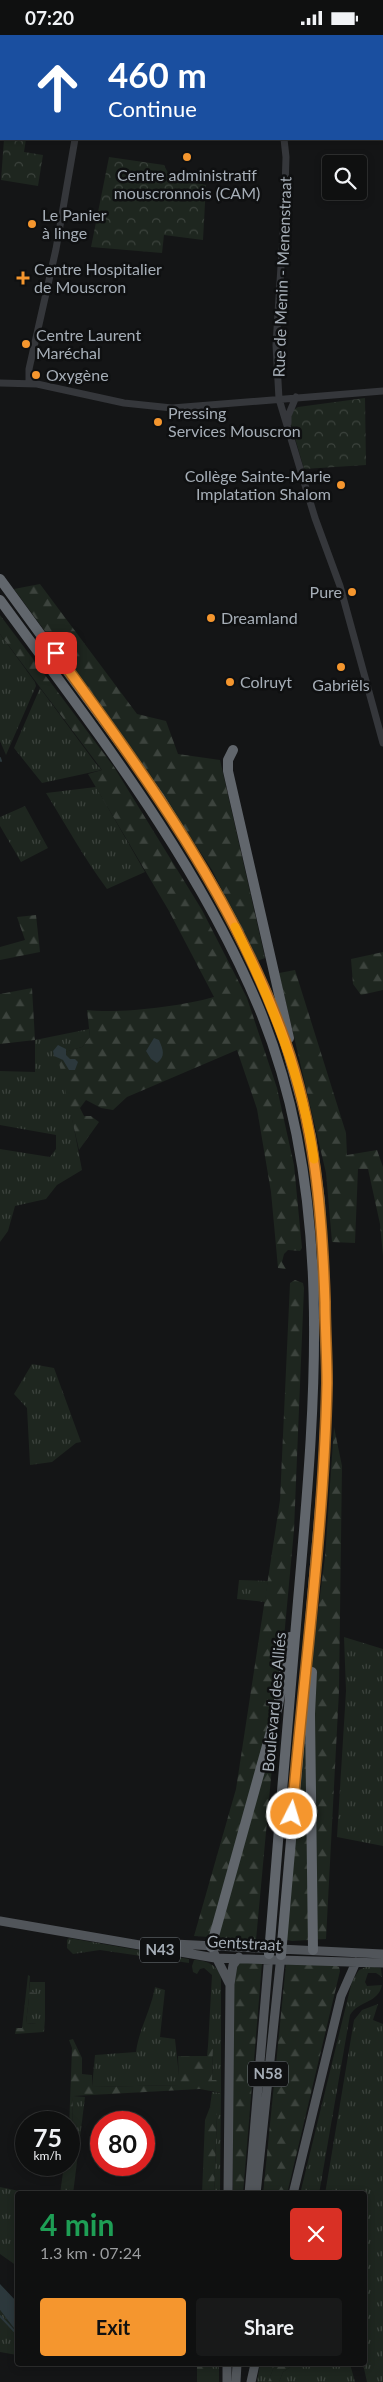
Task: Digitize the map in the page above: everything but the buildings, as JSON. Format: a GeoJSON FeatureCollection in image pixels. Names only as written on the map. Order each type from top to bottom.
{"type":"FeatureCollection","features":[{"type":"Feature","properties":{"kind":"highway","name":"N58"},"geometry":{"type":"LineString","coordinates":[[0,579],[160,798],[210,880],[232,920],[267,993],[300,1090]]}},
{"type":"Feature","properties":{"kind":"highway","name":"Boulevard des Alliés"},"geometry":{"type":"LineString","coordinates":[[1,602],[152,812],[196,885],[240,967],[259,1010],[275,1054],[296,1131],[306,1196],[311,1259],[314,1374],[308,1482],[267,1951]]}},
{"type":"Feature","properties":{"kind":"highway"},"geometry":{"type":"LineString","coordinates":[[233,750],[228,760],[228,771],[300,1090]]}},
{"type":"Feature","properties":{"kind":"highway","name":"Boulevard des Alliés"},"geometry":{"type":"LineString","coordinates":[[281,1955],[323,1473],[327,1381],[320,1201],[311,1136],[300,1090]]}},
{"type":"Feature","properties":{"kind":"highway","name":"N58"},"geometry":{"type":"LineString","coordinates":[[211,1947],[278,1706],[288,1640],[297,1617]]}},
{"type":"Feature","properties":{"kind":"highway","name":"N58"},"geometry":{"type":"LineString","coordinates":[[308,1954],[312,1666],[309,1628]]}},
{"type":"Feature","properties":{"kind":"main road","name":"N43"},"geometry":{"type":"LineString","coordinates":[[0,1921],[105,1939],[211,1947],[242,1954],[267,1951],[308,1954],[331,1951],[383,1954]]}},
{"type":"Feature","properties":{"kind":"main road","name":"Gentstraat"},"geometry":{"type":"LineString","coordinates":[[105,1939],[215,1958],[242,1954],[292,1961],[308,1954],[342,1961],[383,1963]]}},
{"type":"Feature","properties":{"kind":"main road","name":"N58"},"geometry":{"type":"LineString","coordinates":[[211,1947],[230,1984],[228,2191]]}},
{"type":"Feature","properties":{"kind":"main road","name":"N58"},"geometry":{"type":"LineString","coordinates":[[249,2191],[267,1951]]}},
{"type":"Feature","properties":{"kind":"main road"},"geometry":{"type":"LineString","coordinates":[[294,2191],[341,1996],[344,1971],[342,1961],[331,1951]]}},
{"type":"Feature","properties":{"kind":"main road"},"geometry":{"type":"LineString","coordinates":[[230,1984],[233,1965],[242,1954]]}},
{"type":"Feature","properties":{"kind":"main road","name":"N58"},"geometry":{"type":"LineString","coordinates":[[256,2191],[281,1955]]}},
{"type":"Feature","properties":{"kind":"main road"},"geometry":{"type":"LineString","coordinates":[[341,1996],[356,1962]]}},
{"type":"Feature","properties":{"kind":"main road"},"geometry":{"type":"LineString","coordinates":[[227,2366],[227,2382]]}},
{"type":"Feature","properties":{"kind":"main road"},"geometry":{"type":"LineString","coordinates":[[236,2382],[238,2366]]}},
{"type":"Feature","properties":{"kind":"main road"},"geometry":{"type":"LineString","coordinates":[[251,2382],[255,2366]]}},
{"type":"Feature","properties":{"kind":"street"},"geometry":{"type":"LineString","coordinates":[[30,383],[29,369],[56,249],[75,140]]}},
{"type":"Feature","properties":{"kind":"street","name":"Rue de Menin - Menenstraat"},"geometry":{"type":"LineString","coordinates":[[284,140],[286,157],[284,219],[276,345],[278,399],[315,518],[340,586],[383,743]]}},
{"type":"Feature","properties":{"kind":"street"},"geometry":{"type":"LineString","coordinates":[[0,383],[30,383],[124,403],[172,408],[383,391]]}},
{"type":"Feature","properties":{"kind":"street","name":"Rue de Menin - Menenstraat"},"geometry":{"type":"LineString","coordinates":[[291,441],[288,415],[296,397]]}},
{"type":"Feature","properties":{"kind":"green space"},"geometry":{"type":"Polygon","coordinates":[[[4,140],[26,140],[24,152],[43,155],[38,186],[1,180],[4,140]]]}},
{"type":"Feature","properties":{"kind":"green space"},"geometry":{"type":"Polygon","coordinates":[[[109,157],[164,165],[170,177],[206,185],[203,240],[164,235],[162,253],[91,247],[109,157]]]}},
{"type":"Feature","properties":{"kind":"green space"},"geometry":{"type":"Polygon","coordinates":[[[365,398],[366,465],[304,469],[290,421],[293,410],[298,407],[365,398]]]}},
{"type":"Feature","properties":{"kind":"green space"},"geometry":{"type":"Polygon","coordinates":[[[40,584],[137,714],[166,721],[178,754],[220,760],[265,958],[257,961],[212,870],[139,759],[14,589],[40,584]]]}},
{"type":"Feature","properties":{"kind":"green space"},"geometry":{"type":"Polygon","coordinates":[[[0,615],[114,767],[202,910],[247,998],[277,1088],[294,1165],[302,1248],[300,1251],[288,1250],[284,1254],[282,1262],[286,1269],[278,1268],[271,1192],[257,1109],[237,1050],[127,1097],[113,1110],[101,1108],[86,1100],[80,1108],[84,1116],[91,1116],[99,1122],[79,1150],[57,1054],[82,1047],[90,1037],[87,1010],[116,1011],[151,1008],[214,997],[169,911],[88,774],[102,770],[0,634],[0,615]]]}},
{"type":"Feature","properties":{"kind":"green space"},"geometry":{"type":"Polygon","coordinates":[[[0,634],[36,686],[6,755],[0,741],[0,634]]]}},
{"type":"Feature","properties":{"kind":"green space"},"geometry":{"type":"Polygon","coordinates":[[[40,688],[102,770],[42,783],[14,748],[40,688]]]}},
{"type":"Feature","properties":{"kind":"green space"},"geometry":{"type":"Polygon","coordinates":[[[96,787],[145,872],[107,889],[46,793],[96,787]]]}},
{"type":"Feature","properties":{"kind":"green space"},"geometry":{"type":"Polygon","coordinates":[[[25,806],[48,848],[21,862],[0,826],[0,817],[25,806]]]}},
{"type":"Feature","properties":{"kind":"green space"},"geometry":{"type":"Polygon","coordinates":[[[36,915],[40,952],[0,960],[0,947],[25,940],[17,917],[36,915]]]}},
{"type":"Feature","properties":{"kind":"green space"},"geometry":{"type":"Polygon","coordinates":[[[383,952],[383,990],[361,995],[353,984],[351,959],[383,952]]]}},
{"type":"Feature","properties":{"kind":"green space"},"geometry":{"type":"Polygon","coordinates":[[[295,970],[346,1133],[347,1155],[377,1150],[383,1167],[383,1256],[380,1224],[368,1169],[358,1169],[355,1243],[332,1242],[326,1173],[279,973],[295,970]]]}},
{"type":"Feature","properties":{"kind":"green space"},"geometry":{"type":"Polygon","coordinates":[[[32,988],[35,1040],[0,1044],[0,994],[32,988]]]}},
{"type":"Feature","properties":{"kind":"green space"},"geometry":{"type":"Polygon","coordinates":[[[89,1029],[90,1037],[82,1047],[58,1054],[82,1170],[57,1185],[46,1199],[15,1206],[8,1231],[0,1242],[0,1149],[50,1157],[56,1149],[56,1135],[0,1125],[0,1071],[35,1072],[35,1040],[89,1029]]]}},
{"type":"Feature","properties":{"kind":"green space"},"geometry":{"type":"Polygon","coordinates":[[[295,1280],[303,1283],[304,1288],[294,1530],[256,1940],[194,1936],[236,1789],[280,1500],[290,1283],[295,1280]]]}},
{"type":"Feature","properties":{"kind":"green space"},"geometry":{"type":"Polygon","coordinates":[[[32,1364],[54,1368],[81,1442],[76,1443],[52,1462],[30,1465],[27,1408],[14,1394],[32,1364]]]}},
{"type":"Feature","properties":{"kind":"green space"},"geometry":{"type":"Polygon","coordinates":[[[334,1427],[342,1466],[339,1691],[326,1939],[292,1941],[282,1939],[294,1796],[325,1557],[334,1427]]]}},
{"type":"Feature","properties":{"kind":"green space"},"geometry":{"type":"Polygon","coordinates":[[[239,1580],[268,1581],[265,1602],[237,1599],[239,1580]]]}},
{"type":"Feature","properties":{"kind":"green space"},"geometry":{"type":"Polygon","coordinates":[[[344,1637],[383,1649],[383,1846],[337,1837],[346,1691],[344,1637]]]}},
{"type":"Feature","properties":{"kind":"green space"},"geometry":{"type":"Polygon","coordinates":[[[69,1938],[189,1959],[189,1963],[100,1950],[73,1954],[67,1948],[67,1940],[69,1938]]]}},
{"type":"Feature","properties":{"kind":"green space"},"geometry":{"type":"Polygon","coordinates":[[[194,1960],[211,1964],[221,1978],[221,2080],[212,2080],[213,2046],[208,2046],[212,1975],[204,1968],[200,1969],[197,1974],[193,1972],[194,1960]]]}},
{"type":"Feature","properties":{"kind":"green space"},"geometry":{"type":"Polygon","coordinates":[[[241,1962],[262,1963],[243,2191],[233,2191],[233,1982],[236,1965],[241,1962]]]}},
{"type":"Feature","properties":{"kind":"green space"},"geometry":{"type":"Polygon","coordinates":[[[286,1964],[334,1965],[339,1967],[340,1971],[288,2191],[263,2191],[286,1964]]]}},
{"type":"Feature","properties":{"kind":"green space"},"geometry":{"type":"Polygon","coordinates":[[[368,1966],[381,1968],[382,1977],[376,1973],[368,1973],[365,1982],[367,1986],[382,1985],[377,1996],[358,2007],[350,2015],[320,2191],[301,2191],[352,1981],[359,1970],[368,1966]]]}},
{"type":"Feature","properties":{"kind":"green space"},"geometry":{"type":"Polygon","coordinates":[[[28,1975],[30,1976],[29,1992],[37,1993],[38,1996],[37,1999],[29,1998],[26,2023],[36,2024],[37,2019],[45,2019],[44,2032],[15,2034],[16,2028],[22,2028],[28,1975]]]}},
{"type":"Feature","properties":{"kind":"green space"},"geometry":{"type":"Polygon","coordinates":[[[30,1982],[45,1982],[45,2019],[37,2020],[37,2024],[26,2023],[29,1998],[37,1993],[29,1992],[30,1982]]]}},
{"type":"Feature","properties":{"kind":"green space"},"geometry":{"type":"Polygon","coordinates":[[[155,1987],[165,1990],[160,2037],[175,2039],[180,2085],[92,2087],[95,2055],[136,2052],[155,1987]]]}},
{"type":"Feature","properties":{"kind":"green space"},"geometry":{"type":"Polygon","coordinates":[[[378,2004],[373,2020],[383,2024],[383,2382],[367,2382],[363,2366],[367,2366],[367,2191],[326,2191],[354,2020],[362,2010],[378,2004]]]}},
{"type":"Feature","properties":{"kind":"green space"},"geometry":{"type":"Polygon","coordinates":[[[73,2039],[82,2058],[82,2074],[92,2075],[92,2087],[179,2085],[178,2056],[207,2056],[208,2046],[213,2046],[212,2080],[221,2080],[221,2093],[200,2089],[73,2096],[73,2111],[70,2111],[72,2048],[69,2040],[73,2039]]]}},
{"type":"Feature","properties":{"kind":"green space"},"geometry":{"type":"Polygon","coordinates":[[[212,2092],[221,2093],[220,2191],[214,2191],[217,2116],[210,2107],[212,2092]]]}},
{"type":"Feature","properties":{"kind":"green space"},"geometry":{"type":"Polygon","coordinates":[[[73,2096],[85,2097],[80,2137],[80,2111],[73,2111],[73,2096]]]}},
{"type":"Feature","properties":{"kind":"green space"},"geometry":{"type":"Polygon","coordinates":[[[210,2107],[216,2110],[214,2191],[202,2191],[205,2120],[210,2107]]]}},
{"type":"Feature","properties":{"kind":"green space"},"geometry":{"type":"Polygon","coordinates":[[[62,2176],[75,2176],[73,2191],[60,2191],[62,2176]]]}},
{"type":"Feature","properties":{"kind":"green space"},"geometry":{"type":"Polygon","coordinates":[[[0,2187],[19,2191],[15,2191],[15,2265],[0,2254],[0,2187]]]}},
{"type":"Feature","properties":{"kind":"green space"},"geometry":{"type":"Polygon","coordinates":[[[0,2310],[15,2329],[15,2355],[0,2352],[0,2310]]]}},
{"type":"Feature","properties":{"kind":"green space"},"geometry":{"type":"Polygon","coordinates":[[[197,2366],[207,2366],[207,2382],[197,2382],[197,2366]]]}},
{"type":"Feature","properties":{"kind":"green space"},"geometry":{"type":"Polygon","coordinates":[[[207,2366],[219,2366],[219,2382],[207,2382],[207,2366]]]}},
{"type":"Feature","properties":{"kind":"green space"},"geometry":{"type":"Polygon","coordinates":[[[260,2366],[274,2366],[268,2382],[257,2382],[260,2366]]]}},
{"type":"Feature","properties":{"kind":"green space"},"geometry":{"type":"Polygon","coordinates":[[[274,2366],[292,2366],[283,2372],[279,2382],[268,2382],[274,2366]]]}},
{"type":"Feature","properties":{"kind":"green space"},"geometry":{"type":"Polygon","coordinates":[[[292,2366],[351,2366],[355,2382],[279,2382],[283,2372],[292,2366]]]}},
{"type":"Feature","properties":{"kind":"shaded area"},"geometry":{"type":"Polygon","coordinates":[[[154,1038],[159,1040],[163,1052],[162,1058],[157,1063],[151,1059],[146,1051],[154,1038]]]}},
{"type":"Feature","properties":{"kind":"shaded area"},"geometry":{"type":"Polygon","coordinates":[[[58,1045],[66,1049],[66,1055],[70,1059],[75,1059],[78,1062],[75,1070],[69,1070],[63,1060],[54,1056],[53,1051],[58,1045]]]}},
{"type":"Feature","properties":{"kind":"shaded area"},"geometry":{"type":"Polygon","coordinates":[[[0,2284],[15,2300],[15,2329],[0,2310],[0,2284]]]}},
{"type":"Feature","properties":{"kind":"waterway"},"geometry":{"type":"LineString","coordinates":[[0,2316],[15,2332]]}},
{"type":"Feature","properties":{"kind":"slow traffic"},"geometry":{"type":"LineString","coordinates":[[235,927],[267,993],[285,1042],[304,1105],[314,1159]]}},
{"type":"Feature","properties":{"kind":"place","name":"Centre administratif mouscronnois (CAM)"},"geometry":{"type":"Point","coordinates":[187,157]}},
{"type":"Feature","properties":{"kind":"place","name":"Le Panier à linge"},"geometry":{"type":"Point","coordinates":[32,224]}},
{"type":"Feature","properties":{"kind":"place","name":"Centre Hospitalier de Mouscron"},"geometry":{"type":"Point","coordinates":[23,278]}},
{"type":"Feature","properties":{"kind":"place","name":"Centre Laurent Maréchal"},"geometry":{"type":"Point","coordinates":[26,344]}},
{"type":"Feature","properties":{"kind":"place","name":"Oxygène"},"geometry":{"type":"Point","coordinates":[36,375]}},
{"type":"Feature","properties":{"kind":"place","name":"Pressing Services Mouscron"},"geometry":{"type":"Point","coordinates":[158,422]}},
{"type":"Feature","properties":{"kind":"place","name":"Collège Sainte-Marie Implatation Shalom"},"geometry":{"type":"Point","coordinates":[341,485]}},
{"type":"Feature","properties":{"kind":"place","name":"Pure"},"geometry":{"type":"Point","coordinates":[352,592]}},
{"type":"Feature","properties":{"kind":"place","name":"Dreamland"},"geometry":{"type":"Point","coordinates":[211,618]}},
{"type":"Feature","properties":{"kind":"place","name":"Gabriëls"},"geometry":{"type":"Point","coordinates":[341,667]}},
{"type":"Feature","properties":{"kind":"place","name":"Colruyt"},"geometry":{"type":"Point","coordinates":[230,682]}},
{"type":"Feature","properties":{"kind":"route"},"geometry":{"type":"LineString","coordinates":[[56,653],[160,798],[232,920],[267,993],[285,1042],[300,1090],[311,1136],[320,1201],[327,1381],[323,1473],[292,1814]]}}]}
